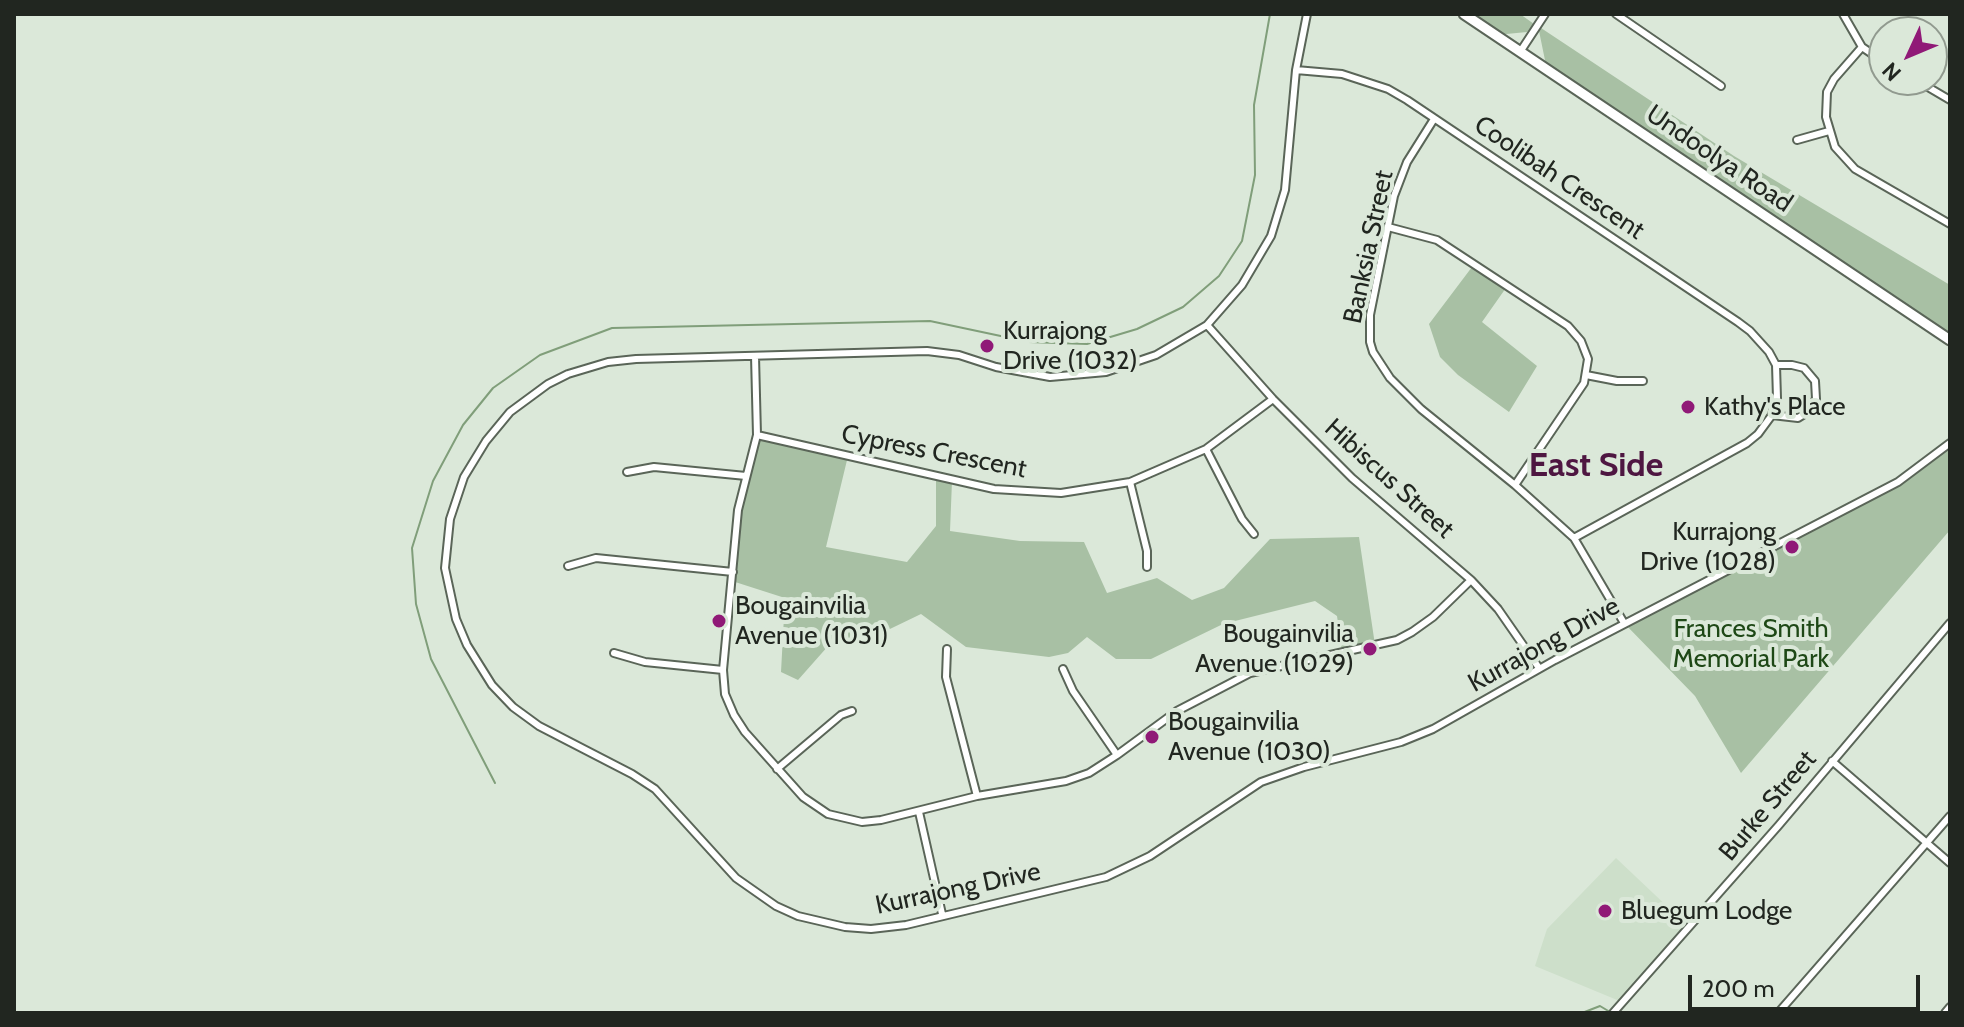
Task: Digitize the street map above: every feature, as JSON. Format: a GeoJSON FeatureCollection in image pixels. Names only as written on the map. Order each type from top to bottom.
{"type":"FeatureCollection","features":[{"type":"Feature","properties":{"kind":"main road","name":"Undoolya Road"},"geometry":{"type":"LineString","coordinates":[[1464,14],[1950,340]]}},
{"type":"Feature","properties":{"kind":"street","name":"Kurrajong Drive"},"geometry":{"type":"LineString","coordinates":[[1307,14],[1296,70],[1285,190],[1279,214],[1261,255],[1242,285],[1207,325],[1156,355],[1106,372],[1078,376],[1050,377],[1024,373],[959,355],[927,351],[636,359],[596,365],[548,384],[510,412],[472,461],[450,519],[445,568],[456,619],[478,666],[513,707],[539,726],[655,789],[736,878],[776,906],[823,923],[871,929],[906,925],[1106,877],[1131,867],[1261,782],[1304,767],[1404,741],[1433,729],[1539,668],[1898,482],[1950,443]]}},
{"type":"Feature","properties":{"kind":"street"},"geometry":{"type":"LineString","coordinates":[[1520,52],[1545,14]]}},
{"type":"Feature","properties":{"kind":"street"},"geometry":{"type":"LineString","coordinates":[[1616,14],[1721,86]]}},
{"type":"Feature","properties":{"kind":"street"},"geometry":{"type":"LineString","coordinates":[[1843,14],[1862,47],[1868,51]]}},
{"type":"Feature","properties":{"kind":"street"},"geometry":{"type":"LineString","coordinates":[[1862,47],[1834,79],[1827,92],[1825,105],[1835,147],[1855,169],[1950,224]]}},
{"type":"Feature","properties":{"kind":"street","name":"Coolibah Crescent"},"geometry":{"type":"LineString","coordinates":[[1296,70],[1342,74],[1367,81],[1407,100],[1738,322],[1760,342],[1776,365]]}},
{"type":"Feature","properties":{"kind":"street","name":"Banksia Street"},"geometry":{"type":"LineString","coordinates":[[1434,119],[1407,162],[1394,196],[1370,315],[1373,352],[1390,378],[1421,409],[1515,485],[1574,538],[1624,623]]}},
{"type":"Feature","properties":{"kind":"street"},"geometry":{"type":"LineString","coordinates":[[1797,140],[1829,131]]}},
{"type":"Feature","properties":{"kind":"street"},"geometry":{"type":"LineString","coordinates":[[1388,227],[1437,240],[1568,326],[1586,351],[1586,375],[1576,395],[1515,485]]}},
{"type":"Feature","properties":{"kind":"street","name":"Hibiscus Street"},"geometry":{"type":"LineString","coordinates":[[1207,325],[1273,399],[1352,478],[1471,580],[1498,609],[1539,668]]}},
{"type":"Feature","properties":{"kind":"street"},"geometry":{"type":"LineString","coordinates":[[755,356],[757,435],[738,510],[723,670],[725,694],[745,732],[803,797],[828,814],[862,822],[919,812],[977,796],[1066,781],[1089,773],[1177,711],[1250,673],[1397,640],[1433,617],[1471,580]]}},
{"type":"Feature","properties":{"kind":"street"},"geometry":{"type":"LineString","coordinates":[[1574,538],[1747,443],[1764,429],[1772,415],[1777,398],[1776,365],[1804,368],[1815,381],[1816,399],[1806,413],[1788,419],[1772,415]]}},
{"type":"Feature","properties":{"kind":"street"},"geometry":{"type":"LineString","coordinates":[[1586,375],[1617,381],[1643,381]]}},
{"type":"Feature","properties":{"kind":"street","name":"Cypress Crescent"},"geometry":{"type":"LineString","coordinates":[[757,435],[994,489],[1061,493],[1130,482],[1206,449],[1273,399]]}},
{"type":"Feature","properties":{"kind":"street"},"geometry":{"type":"LineString","coordinates":[[1206,449],[1242,519],[1254,534]]}},
{"type":"Feature","properties":{"kind":"street"},"geometry":{"type":"LineString","coordinates":[[627,472],[654,467],[746,476]]}},
{"type":"Feature","properties":{"kind":"street"},"geometry":{"type":"LineString","coordinates":[[1130,482],[1147,551],[1147,567]]}},
{"type":"Feature","properties":{"kind":"street"},"geometry":{"type":"LineString","coordinates":[[568,566],[596,558],[733,572]]}},
{"type":"Feature","properties":{"kind":"street","name":"Burke Street"},"geometry":{"type":"LineString","coordinates":[[1613,1013],[1700,917],[1950,623]]}},
{"type":"Feature","properties":{"kind":"street"},"geometry":{"type":"LineString","coordinates":[[947,649],[946,677],[977,796]]}},
{"type":"Feature","properties":{"kind":"street"},"geometry":{"type":"LineString","coordinates":[[614,653],[645,662],[723,670]]}},
{"type":"Feature","properties":{"kind":"street"},"geometry":{"type":"LineString","coordinates":[[1063,669],[1073,691],[1117,755]]}},
{"type":"Feature","properties":{"kind":"street"},"geometry":{"type":"LineString","coordinates":[[777,769],[841,715],[852,711]]}},
{"type":"Feature","properties":{"kind":"street"},"geometry":{"type":"LineString","coordinates":[[1832,761],[1950,863]]}},
{"type":"Feature","properties":{"kind":"street"},"geometry":{"type":"LineString","coordinates":[[919,812],[942,914]]}},
{"type":"Feature","properties":{"kind":"street"},"geometry":{"type":"LineString","coordinates":[[1778,1013],[1950,816]]}},
{"type":"Feature","properties":{"kind":"street"},"geometry":{"type":"LineString","coordinates":[[1945,1013],[1950,1007]]}},
{"type":"Feature","properties":{"kind":"shaded area","name":"Bluegum Lodge"},"geometry":{"type":"Polygon","coordinates":[[[1616,858],[1690,928],[1622,1002],[1535,966],[1547,929],[1616,858]]]}},
{"type":"Feature","properties":{"kind":"green space"},"geometry":{"type":"Polygon","coordinates":[[[1464,14],[1520,14],[1534,24],[1527,32],[1496,35],[1464,14]]]}},
{"type":"Feature","properties":{"kind":"green space"},"geometry":{"type":"Polygon","coordinates":[[[1538,26],[1734,156],[1950,285],[1950,339],[1547,70],[1538,26]]]}},
{"type":"Feature","properties":{"kind":"green space"},"geometry":{"type":"Polygon","coordinates":[[[1475,263],[1508,285],[1482,322],[1537,366],[1509,412],[1458,375],[1440,357],[1429,324],[1475,263]]]}},
{"type":"Feature","properties":{"kind":"green space"},"geometry":{"type":"Polygon","coordinates":[[[757,435],[848,456],[826,547],[907,562],[936,526],[936,477],[952,481],[950,531],[1020,541],[1084,542],[1107,593],[1157,578],[1192,600],[1224,588],[1270,539],[1359,537],[1375,645],[1342,652],[1337,616],[1315,601],[1223,624],[1151,659],[1116,659],[1087,637],[1068,653],[1049,657],[966,647],[921,614],[865,641],[829,645],[798,680],[781,672],[785,598],[732,581],[738,510],[757,435]]]}},
{"type":"Feature","properties":{"kind":"green space","name":"Frances Smith Memorial Park"},"geometry":{"type":"Polygon","coordinates":[[[1950,443],[1950,530],[1741,773],[1695,696],[1624,623],[1898,482],[1950,443]]]}},
{"type":"Feature","properties":{"kind":"waterway"},"geometry":{"type":"LineString","coordinates":[[495,783],[431,659],[416,604],[412,548],[433,481],[463,425],[493,388],[540,355],[612,328],[930,321],[1029,342],[1087,344],[1137,329],[1183,307],[1219,276],[1242,241],[1255,175],[1254,105],[1270,14]]}},
{"type":"Feature","properties":{"kind":"waterway"},"geometry":{"type":"LineString","coordinates":[[1582,1013],[1600,1006],[1610,1012]]}},
{"type":"Feature","properties":{"kind":"place","name":"Kurrajong Drive (1032)"},"geometry":{"type":"Point","coordinates":[987,346]}},
{"type":"Feature","properties":{"kind":"place","name":"Kathy's Place"},"geometry":{"type":"Point","coordinates":[1688,407]}},
{"type":"Feature","properties":{"kind":"place","name":"Kurrajong Drive (1028)"},"geometry":{"type":"Point","coordinates":[1792,547]}},
{"type":"Feature","properties":{"kind":"place","name":"Bougainvilia Avenue (1031)"},"geometry":{"type":"Point","coordinates":[719,621]}},
{"type":"Feature","properties":{"kind":"place","name":"Bougainvilia Avenue (1029)"},"geometry":{"type":"Point","coordinates":[1370,649]}},
{"type":"Feature","properties":{"kind":"place","name":"Bougainvilia Avenue (1030)"},"geometry":{"type":"Point","coordinates":[1152,737]}},
{"type":"Feature","properties":{"kind":"place","name":"Bluegum Lodge"},"geometry":{"type":"Point","coordinates":[1605,911]}},
{"type":"Feature","properties":{"kind":"district","name":"East Side"},"geometry":{"type":"Point","coordinates":[1596,466]}}]}
